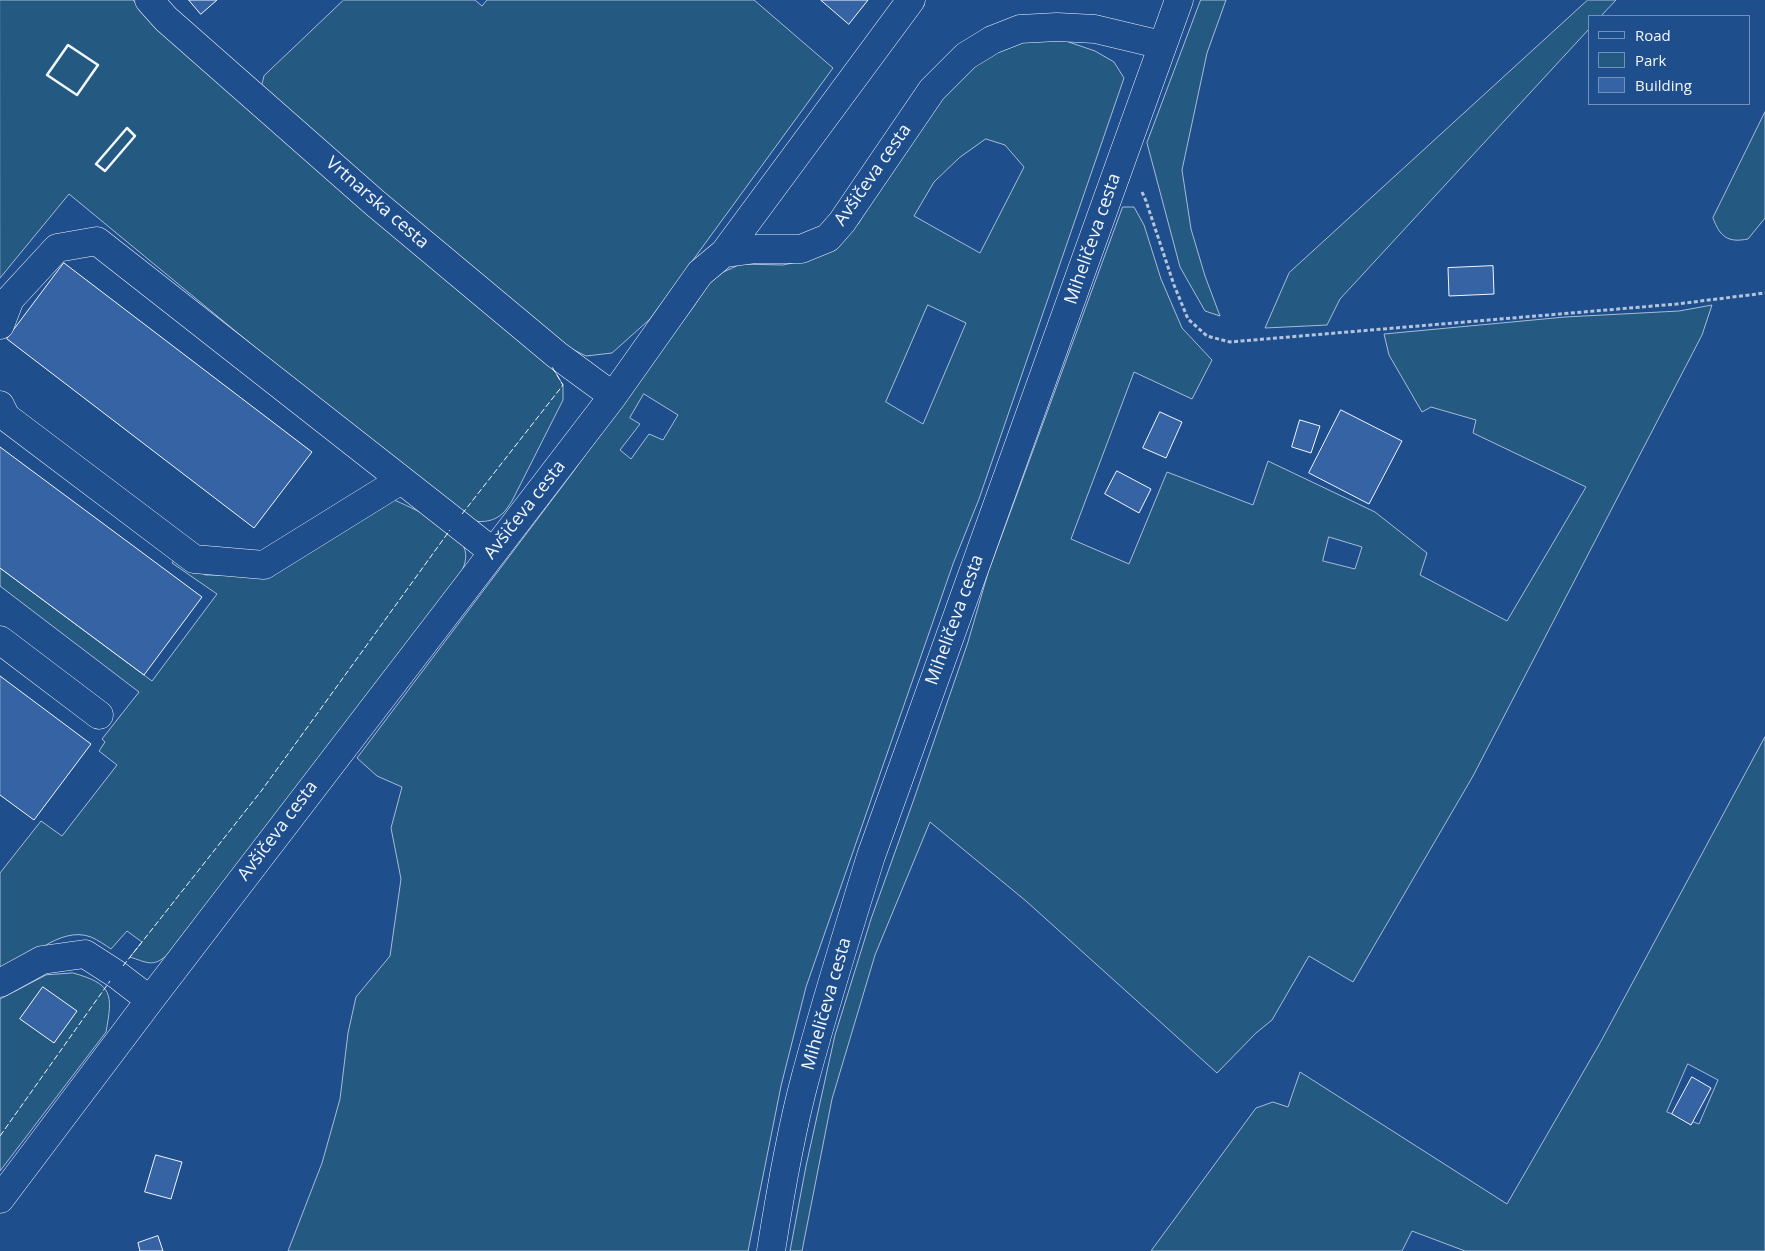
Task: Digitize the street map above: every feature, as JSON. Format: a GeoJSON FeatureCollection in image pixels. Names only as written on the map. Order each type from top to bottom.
{"type":"FeatureCollection","features":[{"type":"Feature","properties":{"kind":"street","name":"Vrtnarska cesta"},"geometry":{"type":"LineString","coordinates":[[149,0],[166,19],[376,203],[557,355],[613,396]]}},
{"type":"Feature","properties":{"kind":"street"},"geometry":{"type":"LineString","coordinates":[[724,253],[912,0]]}},
{"type":"Feature","properties":{"kind":"street","name":"Miheličeva cesta"},"geometry":{"type":"LineString","coordinates":[[771,1251],[779,1199],[804,1081],[833,979],[872,856],[919,720],[1179,0]]}},
{"type":"Feature","properties":{"kind":"street","name":"Avšičeva cesta"},"geometry":{"type":"LineString","coordinates":[[0,1199],[150,1000],[613,396],[700,273],[724,253],[755,249],[801,249],[828,238],[842,222],[932,90],[966,56],[992,40],[1020,29],[1057,27],[1096,29],[1162,45]]}},
{"type":"Feature","properties":{"kind":"street"},"geometry":{"type":"LineString","coordinates":[[0,325],[10,299],[57,248],[97,241],[492,552]]}},
{"type":"Feature","properties":{"kind":"street"},"geometry":{"type":"LineString","coordinates":[[0,406],[6,417],[194,559],[264,565],[401,480]]}},
{"type":"Feature","properties":{"kind":"street"},"geometry":{"type":"LineString","coordinates":[[0,640],[99,715]]}},
{"type":"Feature","properties":{"kind":"street"},"geometry":{"type":"LineString","coordinates":[[0,983],[42,960],[85,954],[116,974],[150,1000]]}},
{"type":"Feature","properties":{"kind":"path"},"geometry":{"type":"LineString","coordinates":[[1122,157],[1146,201],[1174,285],[1188,318],[1207,336],[1230,342],[1677,304],[1765,293]]}},
{"type":"Feature","properties":{"kind":"green space"},"geometry":{"type":"Polygon","coordinates":[[[0,0],[133,0],[146,15],[553,368],[563,385],[563,400],[512,501],[503,513],[493,520],[482,522],[461,517],[69,194],[0,278],[0,0]]]}},
{"type":"Feature","properties":{"kind":"green space"},"geometry":{"type":"Polygon","coordinates":[[[344,0],[475,0],[482,6],[487,0],[754,0],[833,68],[650,319],[612,353],[586,356],[552,339],[261,88],[264,76],[344,0]]]}},
{"type":"Feature","properties":{"kind":"green space"},"geometry":{"type":"Polygon","coordinates":[[[1201,0],[1226,0],[1207,53],[1182,170],[1191,229],[1205,276],[1220,316],[1205,311],[1180,267],[1147,143],[1201,0]]]}},
{"type":"Feature","properties":{"kind":"green space"},"geometry":{"type":"Polygon","coordinates":[[[1588,0],[1616,0],[1602,15],[1588,15],[1588,30],[1340,299],[1327,325],[1265,328],[1289,273],[1588,0]]]}},
{"type":"Feature","properties":{"kind":"green space"},"geometry":{"type":"Polygon","coordinates":[[[1060,39],[1095,51],[1114,62],[1124,78],[979,499],[953,564],[806,987],[781,1086],[748,1251],[288,1251],[322,1163],[340,1099],[348,1033],[356,997],[390,956],[401,879],[391,828],[402,787],[377,776],[357,758],[573,472],[708,285],[719,274],[741,264],[783,265],[811,259],[831,250],[858,224],[879,189],[953,83],[990,52],[1022,42],[1060,39]],[[986,139],[959,158],[934,182],[914,216],[980,253],[1024,167],[1005,145],[986,139]],[[928,305],[886,402],[923,424],[966,323],[928,305]],[[644,394],[630,418],[640,424],[620,450],[631,459],[649,434],[663,440],[678,415],[644,394]]]}},
{"type":"Feature","properties":{"kind":"green space"},"geometry":{"type":"Polygon","coordinates":[[[1765,112],[1765,218],[1748,239],[1730,239],[1722,234],[1713,218],[1765,112]]]}},
{"type":"Feature","properties":{"kind":"green space"},"geometry":{"type":"Polygon","coordinates":[[[1123,207],[1134,207],[1144,225],[1161,279],[1182,328],[1212,360],[1192,399],[1134,372],[1071,539],[1129,564],[1167,472],[1253,505],[1268,461],[1375,512],[1427,553],[1420,575],[1507,621],[1586,487],[1473,433],[1476,420],[1431,407],[1422,412],[1389,355],[1384,334],[1565,317],[1679,311],[1712,305],[1702,335],[1473,776],[1353,982],[1309,956],[1272,1020],[1256,1033],[1217,1073],[1026,901],[930,822],[875,955],[832,1099],[802,1251],[790,1251],[806,1166],[835,1035],[871,919],[968,642],[988,573],[1123,207]],[[1329,537],[1323,561],[1355,569],[1362,547],[1329,537]]]}},
{"type":"Feature","properties":{"kind":"green space"},"geometry":{"type":"Polygon","coordinates":[[[392,499],[434,520],[454,534],[461,542],[466,554],[461,573],[167,955],[158,962],[153,963],[130,957],[142,942],[127,931],[111,949],[91,937],[67,936],[44,946],[0,973],[0,873],[41,821],[62,836],[117,765],[99,751],[105,742],[102,739],[139,692],[0,586],[0,568],[152,681],[217,594],[172,563],[174,560],[206,575],[258,575],[392,499]]]}},
{"type":"Feature","properties":{"kind":"green space"},"geometry":{"type":"Polygon","coordinates":[[[1765,737],[1765,1251],[1465,1251],[1412,1231],[1402,1251],[1151,1251],[1256,1108],[1273,1102],[1288,1107],[1300,1072],[1507,1204],[1600,1043],[1765,737]],[[1688,1064],[1667,1112],[1699,1124],[1718,1080],[1688,1064]]]}},
{"type":"Feature","properties":{"kind":"green space"},"geometry":{"type":"Polygon","coordinates":[[[73,973],[96,982],[103,986],[107,992],[109,1008],[106,1032],[0,1171],[0,999],[46,975],[73,973]]]}},
{"type":"Feature","properties":{"kind":"building"},"geometry":{"type":"Polygon","coordinates":[[[189,0],[217,0],[201,14],[189,0]]]}},
{"type":"Feature","properties":{"kind":"building"},"geometry":{"type":"Polygon","coordinates":[[[821,0],[868,0],[849,24],[821,0]]]}},
{"type":"Feature","properties":{"kind":"building"},"geometry":{"type":"Polygon","coordinates":[[[64,263],[312,452],[254,528],[7,339],[64,263]]]}},
{"type":"Feature","properties":{"kind":"building"},"geometry":{"type":"Polygon","coordinates":[[[1493,266],[1494,294],[1449,296],[1448,268],[1493,266]]]}},
{"type":"Feature","properties":{"kind":"building"},"geometry":{"type":"Polygon","coordinates":[[[1341,410],[1402,441],[1369,504],[1309,473],[1341,410]]]}},
{"type":"Feature","properties":{"kind":"building"},"geometry":{"type":"Polygon","coordinates":[[[1160,412],[1182,422],[1166,458],[1143,448],[1160,412]]]}},
{"type":"Feature","properties":{"kind":"building"},"geometry":{"type":"Polygon","coordinates":[[[1300,420],[1320,426],[1311,453],[1292,447],[1300,420]]]}},
{"type":"Feature","properties":{"kind":"building"},"geometry":{"type":"Polygon","coordinates":[[[0,447],[202,597],[144,675],[0,568],[0,447]]]}},
{"type":"Feature","properties":{"kind":"building"},"geometry":{"type":"Polygon","coordinates":[[[1117,471],[1151,489],[1139,513],[1105,494],[1117,471]]]}},
{"type":"Feature","properties":{"kind":"building"},"geometry":{"type":"Polygon","coordinates":[[[0,676],[91,744],[34,820],[0,795],[0,676]]]}},
{"type":"Feature","properties":{"kind":"building"},"geometry":{"type":"Polygon","coordinates":[[[43,987],[77,1011],[54,1043],[20,1019],[43,987]]]}},
{"type":"Feature","properties":{"kind":"building"},"geometry":{"type":"Polygon","coordinates":[[[1692,1077],[1711,1088],[1691,1125],[1672,1114],[1692,1077]]]}},
{"type":"Feature","properties":{"kind":"building"},"geometry":{"type":"Polygon","coordinates":[[[156,1155],[182,1162],[171,1199],[145,1192],[156,1155]]]}},
{"type":"Feature","properties":{"kind":"building"},"geometry":{"type":"Polygon","coordinates":[[[158,1236],[163,1251],[140,1251],[138,1243],[158,1236]]]}},
{"type":"Feature","properties":{"kind":"fence"},"geometry":{"type":"LineString","coordinates":[[462,514],[563,385],[552,367]]}},
{"type":"Feature","properties":{"kind":"fence"},"geometry":{"type":"LineString","coordinates":[[123,966],[262,790],[450,530]]}},
{"type":"Feature","properties":{"kind":"fence"},"geometry":{"type":"LineString","coordinates":[[0,1136],[110,981]]}},
{"type":"Feature","properties":{"kind":"wall"},"geometry":{"type":"LineString","coordinates":[[68,45],[98,65],[77,95],[47,75],[68,45]]}},
{"type":"Feature","properties":{"kind":"wall"},"geometry":{"type":"LineString","coordinates":[[127,128],[135,136],[105,171],[96,164],[127,128]]}}]}
